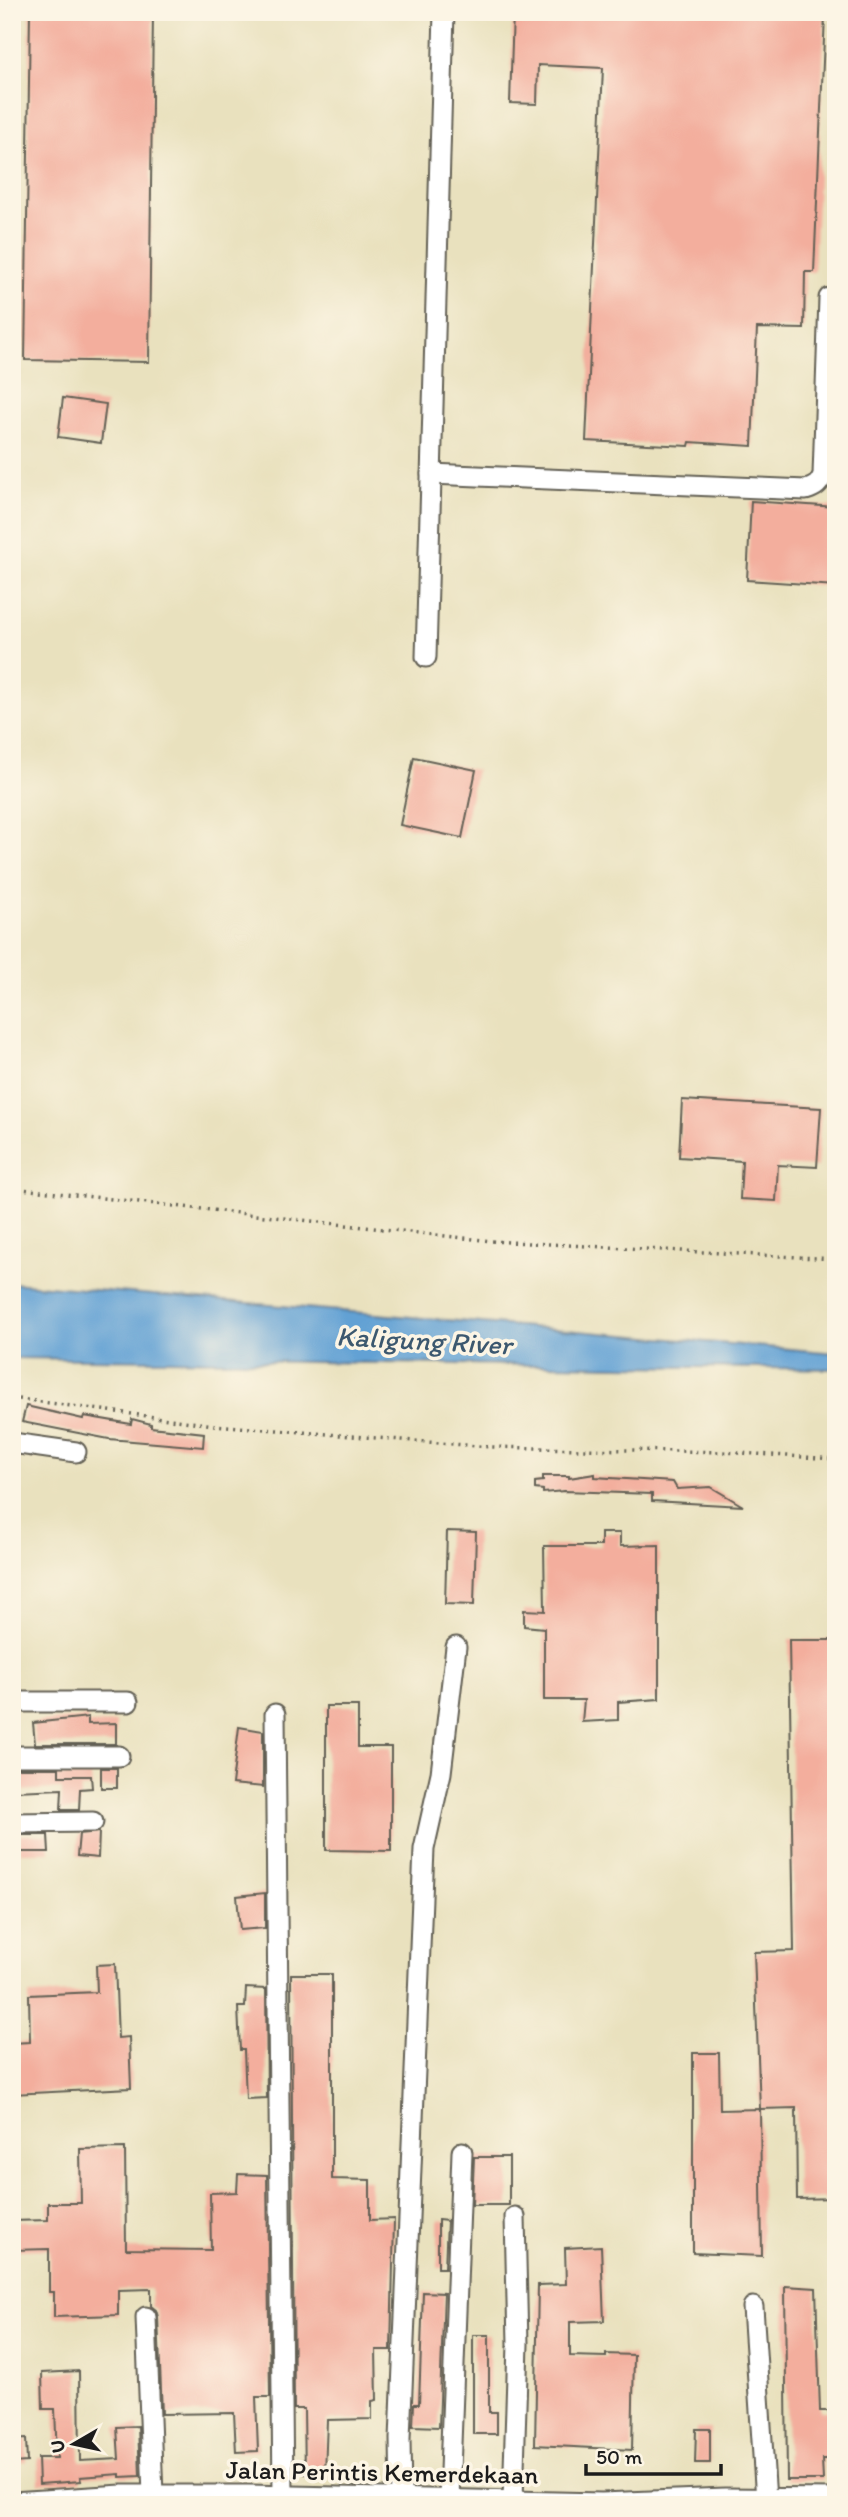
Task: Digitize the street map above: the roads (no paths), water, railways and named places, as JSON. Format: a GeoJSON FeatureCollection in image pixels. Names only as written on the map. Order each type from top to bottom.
{"type":"FeatureCollection","features":[{"type":"Feature","properties":{"kind":"street"},"geometry":{"type":"LineString","coordinates":[[426,657],[444,12]]}},
{"type":"Feature","properties":{"kind":"street"},"geometry":{"type":"LineString","coordinates":[[431,474],[806,490],[814,488],[823,475],[829,298]]}},
{"type":"Feature","properties":{"kind":"street"},"geometry":{"type":"LineString","coordinates":[[12,1443],[76,1452]]}},
{"type":"Feature","properties":{"kind":"street"},"geometry":{"type":"LineString","coordinates":[[401,2498],[400,2439],[424,1849],[441,1773],[456,1647]]}},
{"type":"Feature","properties":{"kind":"street"},"geometry":{"type":"LineString","coordinates":[[12,1702],[128,1702]]}},
{"type":"Feature","properties":{"kind":"street"},"geometry":{"type":"LineString","coordinates":[[275,1714],[284,2496]]}},
{"type":"Feature","properties":{"kind":"street"},"geometry":{"type":"LineString","coordinates":[[12,1756],[119,1756]]}},
{"type":"Feature","properties":{"kind":"street"},"geometry":{"type":"LineString","coordinates":[[12,1823],[93,1822]]}},
{"type":"Feature","properties":{"kind":"street"},"geometry":{"type":"LineString","coordinates":[[449,2498],[462,2152]]}},
{"type":"Feature","properties":{"kind":"street"},"geometry":{"type":"LineString","coordinates":[[513,2500],[518,2344],[516,2217]]}},
{"type":"Feature","properties":{"kind":"street"},"geometry":{"type":"LineString","coordinates":[[753,2307],[766,2500]]}},
{"type":"Feature","properties":{"kind":"street"},"geometry":{"type":"LineString","coordinates":[[146,2317],[153,2495]]}},
{"type":"Feature","properties":{"kind":"street","name":"Jalan Perintis Kemerdekaan"},"geometry":{"type":"LineString","coordinates":[[12,2502],[122,2500],[153,2495],[248,2500],[284,2496],[363,2501],[449,2498],[483,2502],[513,2500],[602,2504],[836,2498]]}},
{"type":"Feature","properties":{"kind":"water","name":"Kaligung River"},"geometry":{"type":"Polygon","coordinates":[[[12,1283],[836,1353],[836,1369],[12,1358],[12,1283]]]}}]}
